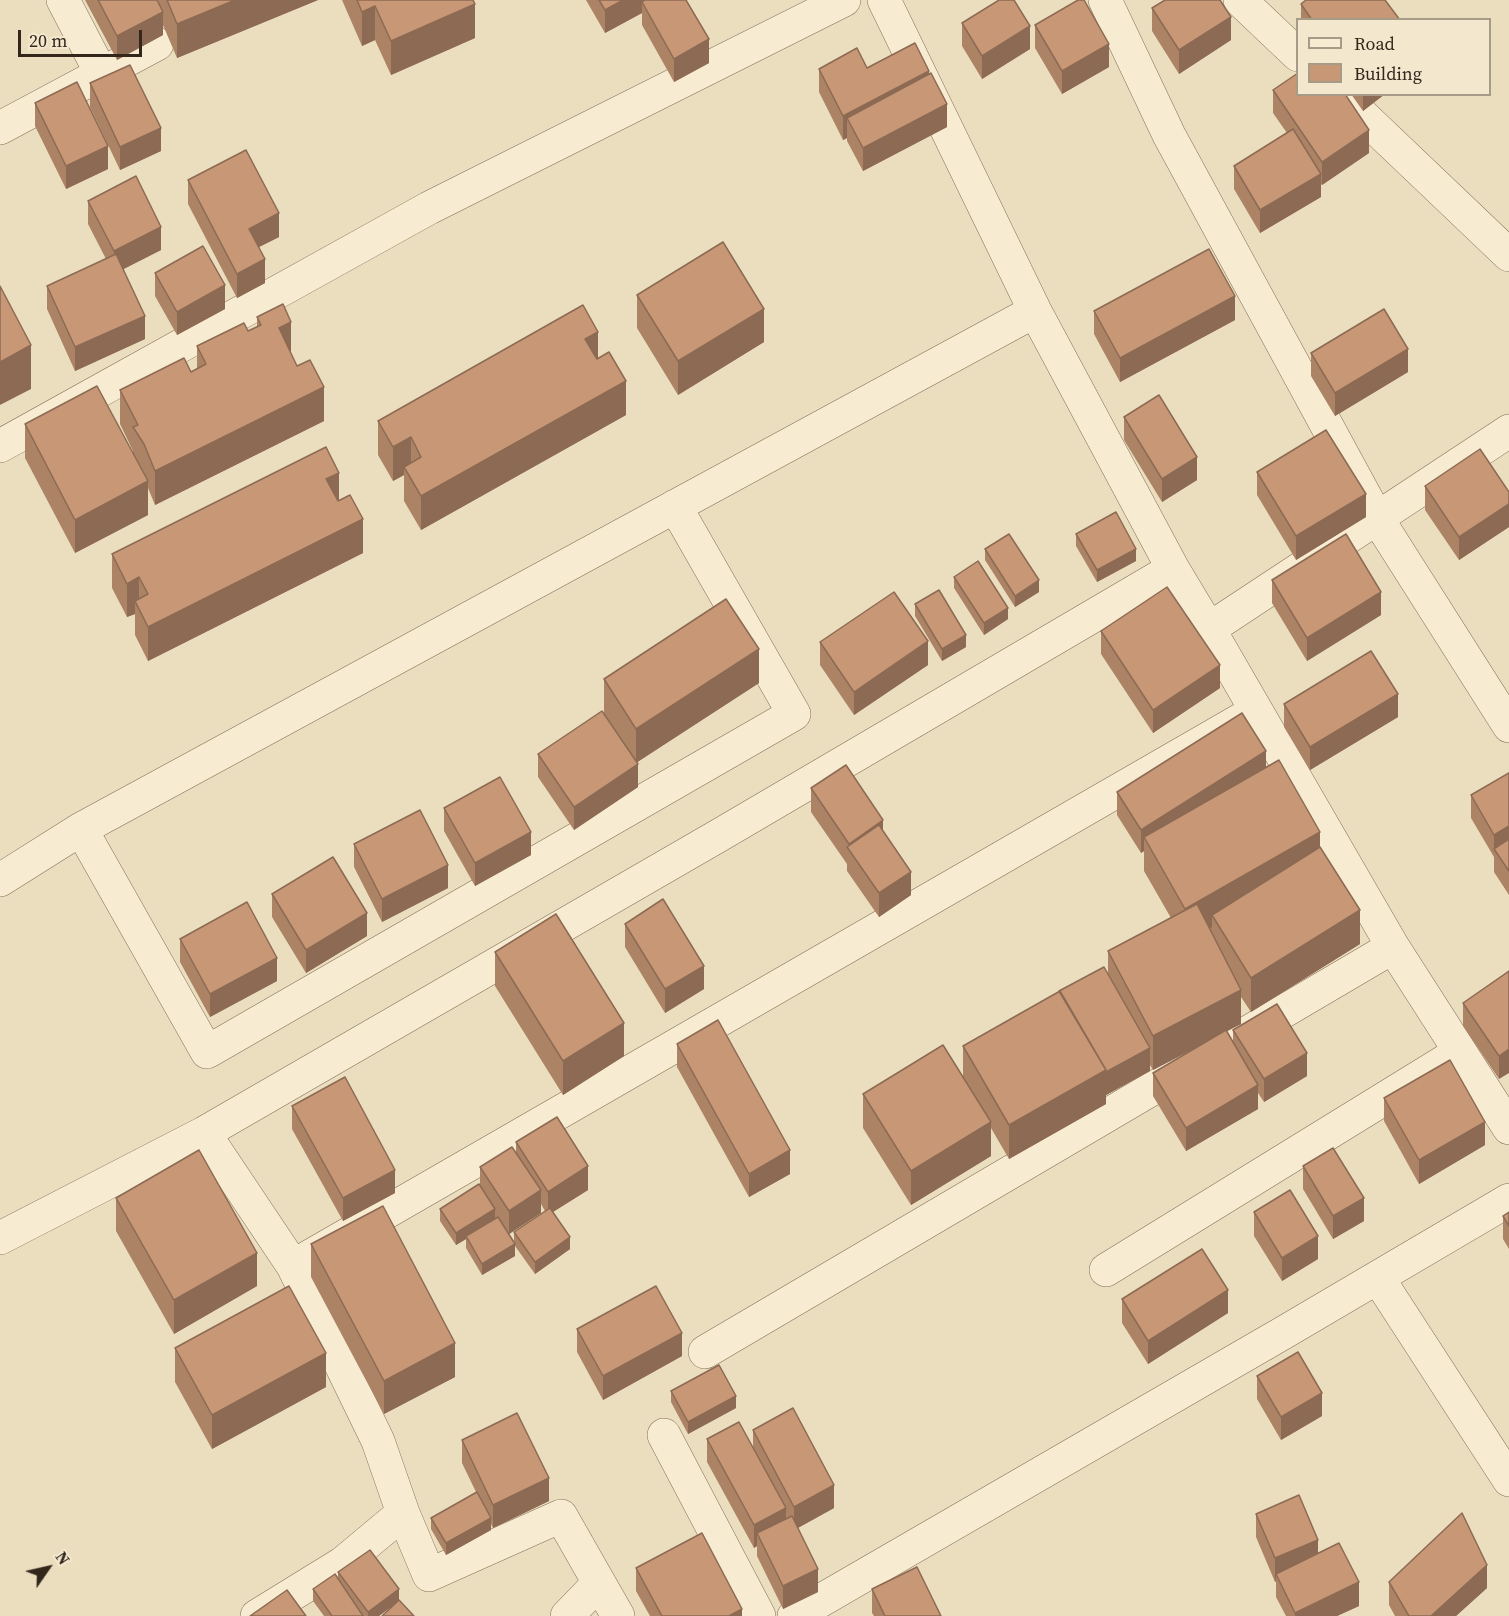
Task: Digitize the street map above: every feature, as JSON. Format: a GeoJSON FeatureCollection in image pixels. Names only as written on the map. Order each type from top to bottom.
{"type":"FeatureCollection","features":[{"type":"Feature","properties":{"kind":"street"},"geometry":{"type":"LineString","coordinates":[[63,0],[101,73]]}},
{"type":"Feature","properties":{"kind":"street"},"geometry":{"type":"LineString","coordinates":[[0,446],[429,207],[844,0]]}},
{"type":"Feature","properties":{"kind":"street"},"geometry":{"type":"LineString","coordinates":[[884,0],[1035,311],[1173,569],[1393,947],[1509,1128]]}},
{"type":"Feature","properties":{"kind":"street"},"geometry":{"type":"LineString","coordinates":[[1105,0],[1169,135],[1377,518],[1509,726]]}},
{"type":"Feature","properties":{"kind":"street"},"geometry":{"type":"LineString","coordinates":[[1240,0],[1296,52]]}},
{"type":"Feature","properties":{"kind":"street"},"geometry":{"type":"LineString","coordinates":[[0,128],[157,44]]}},
{"type":"Feature","properties":{"kind":"street"},"geometry":{"type":"LineString","coordinates":[[1342,96],[1509,255]]}},
{"type":"Feature","properties":{"kind":"street"},"geometry":{"type":"LineString","coordinates":[[0,880],[81,829],[1035,311]]}},
{"type":"Feature","properties":{"kind":"street"},"geometry":{"type":"LineString","coordinates":[[1209,629],[1509,431]]}},
{"type":"Feature","properties":{"kind":"street"},"geometry":{"type":"LineString","coordinates":[[81,829],[207,1052],[794,714],[675,506]]}},
{"type":"Feature","properties":{"kind":"street"},"geometry":{"type":"LineString","coordinates":[[0,1238],[204,1133],[698,848],[1173,569]]}},
{"type":"Feature","properties":{"kind":"street"},"geometry":{"type":"LineString","coordinates":[[293,1266],[1256,711]]}},
{"type":"Feature","properties":{"kind":"street"},"geometry":{"type":"LineString","coordinates":[[705,1352],[1393,947]]}},
{"type":"Feature","properties":{"kind":"street"},"geometry":{"type":"LineString","coordinates":[[1106,1270],[1460,1052]]}},
{"type":"Feature","properties":{"kind":"street"},"geometry":{"type":"LineString","coordinates":[[204,1133],[293,1266],[378,1442],[403,1513],[429,1575],[561,1516],[618,1616]]}},
{"type":"Feature","properties":{"kind":"street"},"geometry":{"type":"LineString","coordinates":[[794,1616],[1509,1200]]}},
{"type":"Feature","properties":{"kind":"street"},"geometry":{"type":"LineString","coordinates":[[1378,1278],[1509,1480]]}},
{"type":"Feature","properties":{"kind":"street"},"geometry":{"type":"LineString","coordinates":[[664,1435],[759,1616]]}},
{"type":"Feature","properties":{"kind":"street"},"geometry":{"type":"LineString","coordinates":[[257,1616],[343,1563],[403,1513]]}},
{"type":"Feature","properties":{"kind":"street"},"geometry":{"type":"LineString","coordinates":[[567,1616],[599,1583]]}},
{"type":"Feature","properties":{"kind":"building"},"geometry":{"type":"Polygon","coordinates":[[[98,0],[157,0],[163,12],[117,36],[98,0]]]}},
{"type":"Feature","properties":{"kind":"building"},"geometry":{"type":"Polygon","coordinates":[[[167,0],[235,0],[177,24],[167,0]]]}},
{"type":"Feature","properties":{"kind":"building"},"geometry":{"type":"Polygon","coordinates":[[[357,0],[473,0],[475,4],[391,41],[375,6],[362,12],[357,0]]]}},
{"type":"Feature","properties":{"kind":"building"},"geometry":{"type":"Polygon","coordinates":[[[599,0],[623,0],[605,10],[599,0]]]}},
{"type":"Feature","properties":{"kind":"building"},"geometry":{"type":"Polygon","coordinates":[[[645,0],[686,0],[709,39],[674,59],[642,2],[645,0]]]}},
{"type":"Feature","properties":{"kind":"building"},"geometry":{"type":"Polygon","coordinates":[[[999,0],[1014,0],[1030,26],[982,56],[962,23],[999,0]]]}},
{"type":"Feature","properties":{"kind":"building"},"geometry":{"type":"Polygon","coordinates":[[[1078,0],[1084,0],[1109,44],[1062,71],[1035,25],[1078,0]]]}},
{"type":"Feature","properties":{"kind":"building"},"geometry":{"type":"Polygon","coordinates":[[[1165,0],[1220,0],[1231,17],[1179,50],[1152,8],[1165,0]]]}},
{"type":"Feature","properties":{"kind":"building"},"geometry":{"type":"Polygon","coordinates":[[[1306,0],[1385,0],[1398,18],[1311,18],[1301,4],[1306,0]]]}},
{"type":"Feature","properties":{"kind":"building"},"geometry":{"type":"Polygon","coordinates":[[[915,43],[929,71],[843,116],[819,69],[857,48],[867,68],[915,43]]]}},
{"type":"Feature","properties":{"kind":"building"},"geometry":{"type":"Polygon","coordinates":[[[130,65],[161,128],[120,147],[90,83],[130,65]]]}},
{"type":"Feature","properties":{"kind":"building"},"geometry":{"type":"Polygon","coordinates":[[[931,73],[947,104],[863,148],[847,118],[931,73]]]}},
{"type":"Feature","properties":{"kind":"building"},"geometry":{"type":"Polygon","coordinates":[[[1296,74],[1296,96],[1346,96],[1369,130],[1322,162],[1273,90],[1296,74]]]}},
{"type":"Feature","properties":{"kind":"building"},"geometry":{"type":"Polygon","coordinates":[[[77,82],[108,146],[66,166],[35,103],[77,82]]]}},
{"type":"Feature","properties":{"kind":"building"},"geometry":{"type":"Polygon","coordinates":[[[1293,129],[1321,174],[1260,210],[1234,166],[1293,129]]]}},
{"type":"Feature","properties":{"kind":"building"},"geometry":{"type":"Polygon","coordinates":[[[246,150],[279,213],[249,229],[265,259],[237,274],[188,180],[246,150]]]}},
{"type":"Feature","properties":{"kind":"building"},"geometry":{"type":"Polygon","coordinates":[[[136,176],[161,227],[114,251],[88,201],[136,176]]]}},
{"type":"Feature","properties":{"kind":"building"},"geometry":{"type":"Polygon","coordinates":[[[723,242],[764,309],[678,361],[637,295],[723,242]]]}},
{"type":"Feature","properties":{"kind":"building"},"geometry":{"type":"Polygon","coordinates":[[[203,246],[225,285],[177,312],[155,273],[203,246]]]}},
{"type":"Feature","properties":{"kind":"building"},"geometry":{"type":"Polygon","coordinates":[[[1209,249],[1235,296],[1120,358],[1094,311],[1209,249]]]}},
{"type":"Feature","properties":{"kind":"building"},"geometry":{"type":"Polygon","coordinates":[[[116,254],[145,316],[75,347],[47,286],[116,254]]]}},
{"type":"Feature","properties":{"kind":"building"},"geometry":{"type":"Polygon","coordinates":[[[0,286],[31,345],[0,362],[0,286]]]}},
{"type":"Feature","properties":{"kind":"building"},"geometry":{"type":"Polygon","coordinates":[[[283,304],[291,322],[279,328],[297,366],[310,360],[324,387],[155,471],[144,444],[133,427],[138,425],[120,390],[184,358],[191,372],[206,364],[197,346],[244,323],[248,331],[261,325],[257,317],[283,304]]]}},
{"type":"Feature","properties":{"kind":"building"},"geometry":{"type":"Polygon","coordinates":[[[583,305],[598,332],[585,339],[597,359],[609,352],[626,381],[421,496],[404,467],[421,457],[411,437],[393,447],[378,421],[583,305]]]}},
{"type":"Feature","properties":{"kind":"building"},"geometry":{"type":"Polygon","coordinates":[[[1384,309],[1408,349],[1335,393],[1311,353],[1384,309]]]}},
{"type":"Feature","properties":{"kind":"building"},"geometry":{"type":"Polygon","coordinates":[[[97,386],[148,481],[75,520],[25,424],[97,386]]]}},
{"type":"Feature","properties":{"kind":"building"},"geometry":{"type":"Polygon","coordinates":[[[1159,395],[1197,457],[1162,479],[1124,417],[1159,395]]]}},
{"type":"Feature","properties":{"kind":"building"},"geometry":{"type":"Polygon","coordinates":[[[1326,430],[1366,494],[1296,536],[1257,472],[1326,430]]]}},
{"type":"Feature","properties":{"kind":"building"},"geometry":{"type":"Polygon","coordinates":[[[326,447],[339,473],[326,479],[338,501],[350,495],[363,519],[148,627],[135,601],[148,594],[139,577],[127,584],[112,554],[326,447]]]}},
{"type":"Feature","properties":{"kind":"building"},"geometry":{"type":"Polygon","coordinates":[[[1480,449],[1509,492],[1509,504],[1459,537],[1425,486],[1480,449]]]}},
{"type":"Feature","properties":{"kind":"building"},"geometry":{"type":"Polygon","coordinates":[[[1116,512],[1136,549],[1097,570],[1076,534],[1116,512]]]}},
{"type":"Feature","properties":{"kind":"building"},"geometry":{"type":"Polygon","coordinates":[[[1009,534],[1039,580],[1015,596],[985,549],[1009,534]]]}},
{"type":"Feature","properties":{"kind":"building"},"geometry":{"type":"Polygon","coordinates":[[[1346,534],[1381,592],[1307,638],[1272,580],[1346,534]]]}},
{"type":"Feature","properties":{"kind":"building"},"geometry":{"type":"Polygon","coordinates":[[[978,561],[1008,608],[984,623],[954,577],[978,561]]]}},
{"type":"Feature","properties":{"kind":"building"},"geometry":{"type":"Polygon","coordinates":[[[1167,587],[1220,665],[1153,710],[1101,631],[1167,587]]]}},
{"type":"Feature","properties":{"kind":"building"},"geometry":{"type":"Polygon","coordinates":[[[939,590],[966,635],[942,649],[915,604],[939,590]]]}},
{"type":"Feature","properties":{"kind":"building"},"geometry":{"type":"Polygon","coordinates":[[[894,592],[928,641],[854,692],[820,642],[894,592]]]}},
{"type":"Feature","properties":{"kind":"building"},"geometry":{"type":"Polygon","coordinates":[[[726,599],[759,649],[636,729],[604,679],[726,599]]]}},
{"type":"Feature","properties":{"kind":"building"},"geometry":{"type":"Polygon","coordinates":[[[1371,651],[1398,694],[1310,747],[1284,704],[1371,651]]]}},
{"type":"Feature","properties":{"kind":"building"},"geometry":{"type":"Polygon","coordinates":[[[602,711],[638,764],[574,807],[538,754],[602,711]]]}},
{"type":"Feature","properties":{"kind":"building"},"geometry":{"type":"Polygon","coordinates":[[[1242,713],[1266,751],[1141,830],[1117,792],[1242,713]]]}},
{"type":"Feature","properties":{"kind":"building"},"geometry":{"type":"Polygon","coordinates":[[[1279,760],[1320,832],[1185,909],[1144,837],[1279,760]]]}},
{"type":"Feature","properties":{"kind":"building"},"geometry":{"type":"Polygon","coordinates":[[[846,765],[883,820],[849,844],[811,788],[846,765]]]}},
{"type":"Feature","properties":{"kind":"building"},"geometry":{"type":"Polygon","coordinates":[[[1509,773],[1509,826],[1494,835],[1471,795],[1509,773]]]}},
{"type":"Feature","properties":{"kind":"building"},"geometry":{"type":"Polygon","coordinates":[[[500,777],[531,832],[475,863],[444,808],[500,777]]]}},
{"type":"Feature","properties":{"kind":"building"},"geometry":{"type":"Polygon","coordinates":[[[420,810],[448,865],[382,899],[354,844],[420,810]]]}},
{"type":"Feature","properties":{"kind":"building"},"geometry":{"type":"Polygon","coordinates":[[[879,825],[911,872],[879,893],[847,847],[879,825]]]}},
{"type":"Feature","properties":{"kind":"building"},"geometry":{"type":"Polygon","coordinates":[[[1509,839],[1509,871],[1494,849],[1509,839]]]}},
{"type":"Feature","properties":{"kind":"building"},"geometry":{"type":"Polygon","coordinates":[[[1320,847],[1360,910],[1251,978],[1212,915],[1320,847]]]}},
{"type":"Feature","properties":{"kind":"building"},"geometry":{"type":"Polygon","coordinates":[[[333,857],[367,913],[306,950],[272,894],[333,857]]]}},
{"type":"Feature","properties":{"kind":"building"},"geometry":{"type":"Polygon","coordinates":[[[663,899],[704,966],[665,989],[625,924],[663,899]]]}},
{"type":"Feature","properties":{"kind":"building"},"geometry":{"type":"Polygon","coordinates":[[[247,902],[277,958],[210,994],[180,939],[247,902]]]}},
{"type":"Feature","properties":{"kind":"building"},"geometry":{"type":"Polygon","coordinates":[[[1197,904],[1241,990],[1153,1036],[1108,951],[1197,904]]]}},
{"type":"Feature","properties":{"kind":"building"},"geometry":{"type":"Polygon","coordinates":[[[556,914],[624,1023],[563,1061],[495,952],[556,914]]]}},
{"type":"Feature","properties":{"kind":"building"},"geometry":{"type":"Polygon","coordinates":[[[1104,967],[1150,1048],[1106,1072],[1059,991],[1104,967]]]}},
{"type":"Feature","properties":{"kind":"building"},"geometry":{"type":"Polygon","coordinates":[[[1509,971],[1509,1049],[1499,1056],[1463,1003],[1509,971]]]}},
{"type":"Feature","properties":{"kind":"building"},"geometry":{"type":"Polygon","coordinates":[[[1060,991],[1106,1070],[1009,1125],[963,1046],[1060,991]]]}},
{"type":"Feature","properties":{"kind":"building"},"geometry":{"type":"Polygon","coordinates":[[[1277,1004],[1307,1053],[1264,1079],[1233,1030],[1277,1004]]]}},
{"type":"Feature","properties":{"kind":"building"},"geometry":{"type":"Polygon","coordinates":[[[718,1020],[790,1150],[749,1174],[677,1044],[718,1020]]]}},
{"type":"Feature","properties":{"kind":"building"},"geometry":{"type":"Polygon","coordinates":[[[1226,1030],[1258,1085],[1186,1128],[1153,1073],[1226,1030]]]}},
{"type":"Feature","properties":{"kind":"building"},"geometry":{"type":"Polygon","coordinates":[[[943,1045],[991,1122],[911,1171],[863,1094],[943,1045]]]}},
{"type":"Feature","properties":{"kind":"building"},"geometry":{"type":"Polygon","coordinates":[[[1450,1060],[1485,1122],[1419,1160],[1384,1098],[1450,1060]]]}},
{"type":"Feature","properties":{"kind":"building"},"geometry":{"type":"Polygon","coordinates":[[[345,1077],[395,1170],[343,1198],[292,1106],[345,1077]]]}},
{"type":"Feature","properties":{"kind":"building"},"geometry":{"type":"Polygon","coordinates":[[[557,1117],[588,1166],[548,1192],[516,1142],[557,1117]]]}},
{"type":"Feature","properties":{"kind":"building"},"geometry":{"type":"Polygon","coordinates":[[[512,1147],[541,1190],[509,1211],[480,1167],[512,1147]]]}},
{"type":"Feature","properties":{"kind":"building"},"geometry":{"type":"Polygon","coordinates":[[[1333,1148],[1364,1198],[1333,1216],[1303,1166],[1333,1148]]]}},
{"type":"Feature","properties":{"kind":"building"},"geometry":{"type":"Polygon","coordinates":[[[199,1150],[257,1253],[174,1300],[116,1198],[199,1150]]]}},
{"type":"Feature","properties":{"kind":"building"},"geometry":{"type":"Polygon","coordinates":[[[479,1184],[495,1209],[456,1233],[440,1209],[479,1184]]]}},
{"type":"Feature","properties":{"kind":"building"},"geometry":{"type":"Polygon","coordinates":[[[1290,1190],[1318,1236],[1282,1258],[1254,1212],[1290,1190]]]}},
{"type":"Feature","properties":{"kind":"building"},"geometry":{"type":"Polygon","coordinates":[[[383,1206],[455,1343],[384,1381],[311,1244],[383,1206]]]}},
{"type":"Feature","properties":{"kind":"building"},"geometry":{"type":"Polygon","coordinates":[[[550,1208],[570,1237],[535,1262],[514,1232],[550,1208]]]}},
{"type":"Feature","properties":{"kind":"building"},"geometry":{"type":"Polygon","coordinates":[[[1509,1212],[1509,1226],[1503,1216],[1509,1212]]]}},
{"type":"Feature","properties":{"kind":"building"},"geometry":{"type":"Polygon","coordinates":[[[498,1217],[515,1244],[482,1264],[466,1236],[498,1217]]]}},
{"type":"Feature","properties":{"kind":"building"},"geometry":{"type":"Polygon","coordinates":[[[1202,1249],[1228,1290],[1148,1341],[1122,1299],[1202,1249]]]}},
{"type":"Feature","properties":{"kind":"building"},"geometry":{"type":"Polygon","coordinates":[[[289,1286],[326,1353],[212,1415],[175,1348],[289,1286]]]}},
{"type":"Feature","properties":{"kind":"building"},"geometry":{"type":"Polygon","coordinates":[[[656,1286],[682,1333],[603,1376],[577,1329],[656,1286]]]}},
{"type":"Feature","properties":{"kind":"building"},"geometry":{"type":"Polygon","coordinates":[[[1298,1352],[1322,1393],[1281,1417],[1257,1376],[1298,1352]]]}},
{"type":"Feature","properties":{"kind":"building"},"geometry":{"type":"Polygon","coordinates":[[[719,1365],[736,1396],[688,1422],[671,1391],[719,1365]]]}},
{"type":"Feature","properties":{"kind":"building"},"geometry":{"type":"Polygon","coordinates":[[[793,1408],[834,1485],[794,1507],[753,1430],[793,1408]]]}},
{"type":"Feature","properties":{"kind":"building"},"geometry":{"type":"Polygon","coordinates":[[[517,1413],[549,1478],[493,1505],[462,1440],[517,1413]]]}},
{"type":"Feature","properties":{"kind":"building"},"geometry":{"type":"Polygon","coordinates":[[[739,1422],[786,1508],[754,1525],[707,1439],[739,1422]]]}},
{"type":"Feature","properties":{"kind":"building"},"geometry":{"type":"Polygon","coordinates":[[[477,1492],[491,1518],[446,1543],[431,1518],[477,1492]]]}},
{"type":"Feature","properties":{"kind":"building"},"geometry":{"type":"Polygon","coordinates":[[[1299,1495],[1318,1540],[1275,1558],[1256,1514],[1299,1495]]]}},
{"type":"Feature","properties":{"kind":"building"},"geometry":{"type":"Polygon","coordinates":[[[1462,1513],[1487,1565],[1431,1616],[1409,1616],[1389,1582],[1462,1513]]]}},
{"type":"Feature","properties":{"kind":"building"},"geometry":{"type":"Polygon","coordinates":[[[792,1516],[818,1569],[783,1586],[757,1533],[792,1516]]]}},
{"type":"Feature","properties":{"kind":"building"},"geometry":{"type":"Polygon","coordinates":[[[702,1533],[742,1609],[729,1616],[662,1616],[636,1568],[702,1533]]]}},
{"type":"Feature","properties":{"kind":"building"},"geometry":{"type":"Polygon","coordinates":[[[1339,1543],[1359,1582],[1295,1613],[1276,1574],[1339,1543]]]}},
{"type":"Feature","properties":{"kind":"building"},"geometry":{"type":"Polygon","coordinates":[[[370,1550],[399,1589],[368,1612],[338,1572],[370,1550]]]}},
{"type":"Feature","properties":{"kind":"building"},"geometry":{"type":"Polygon","coordinates":[[[917,1567],[941,1616],[885,1616],[872,1589],[917,1567]]]}},
{"type":"Feature","properties":{"kind":"building"},"geometry":{"type":"Polygon","coordinates":[[[335,1574],[363,1616],[332,1616],[313,1589],[335,1574]]]}},
{"type":"Feature","properties":{"kind":"building"},"geometry":{"type":"Polygon","coordinates":[[[287,1590],[306,1616],[250,1616],[287,1590]]]}},
{"type":"Feature","properties":{"kind":"building"},"geometry":{"type":"Polygon","coordinates":[[[399,1600],[414,1616],[382,1616],[399,1600]]]}}]}
